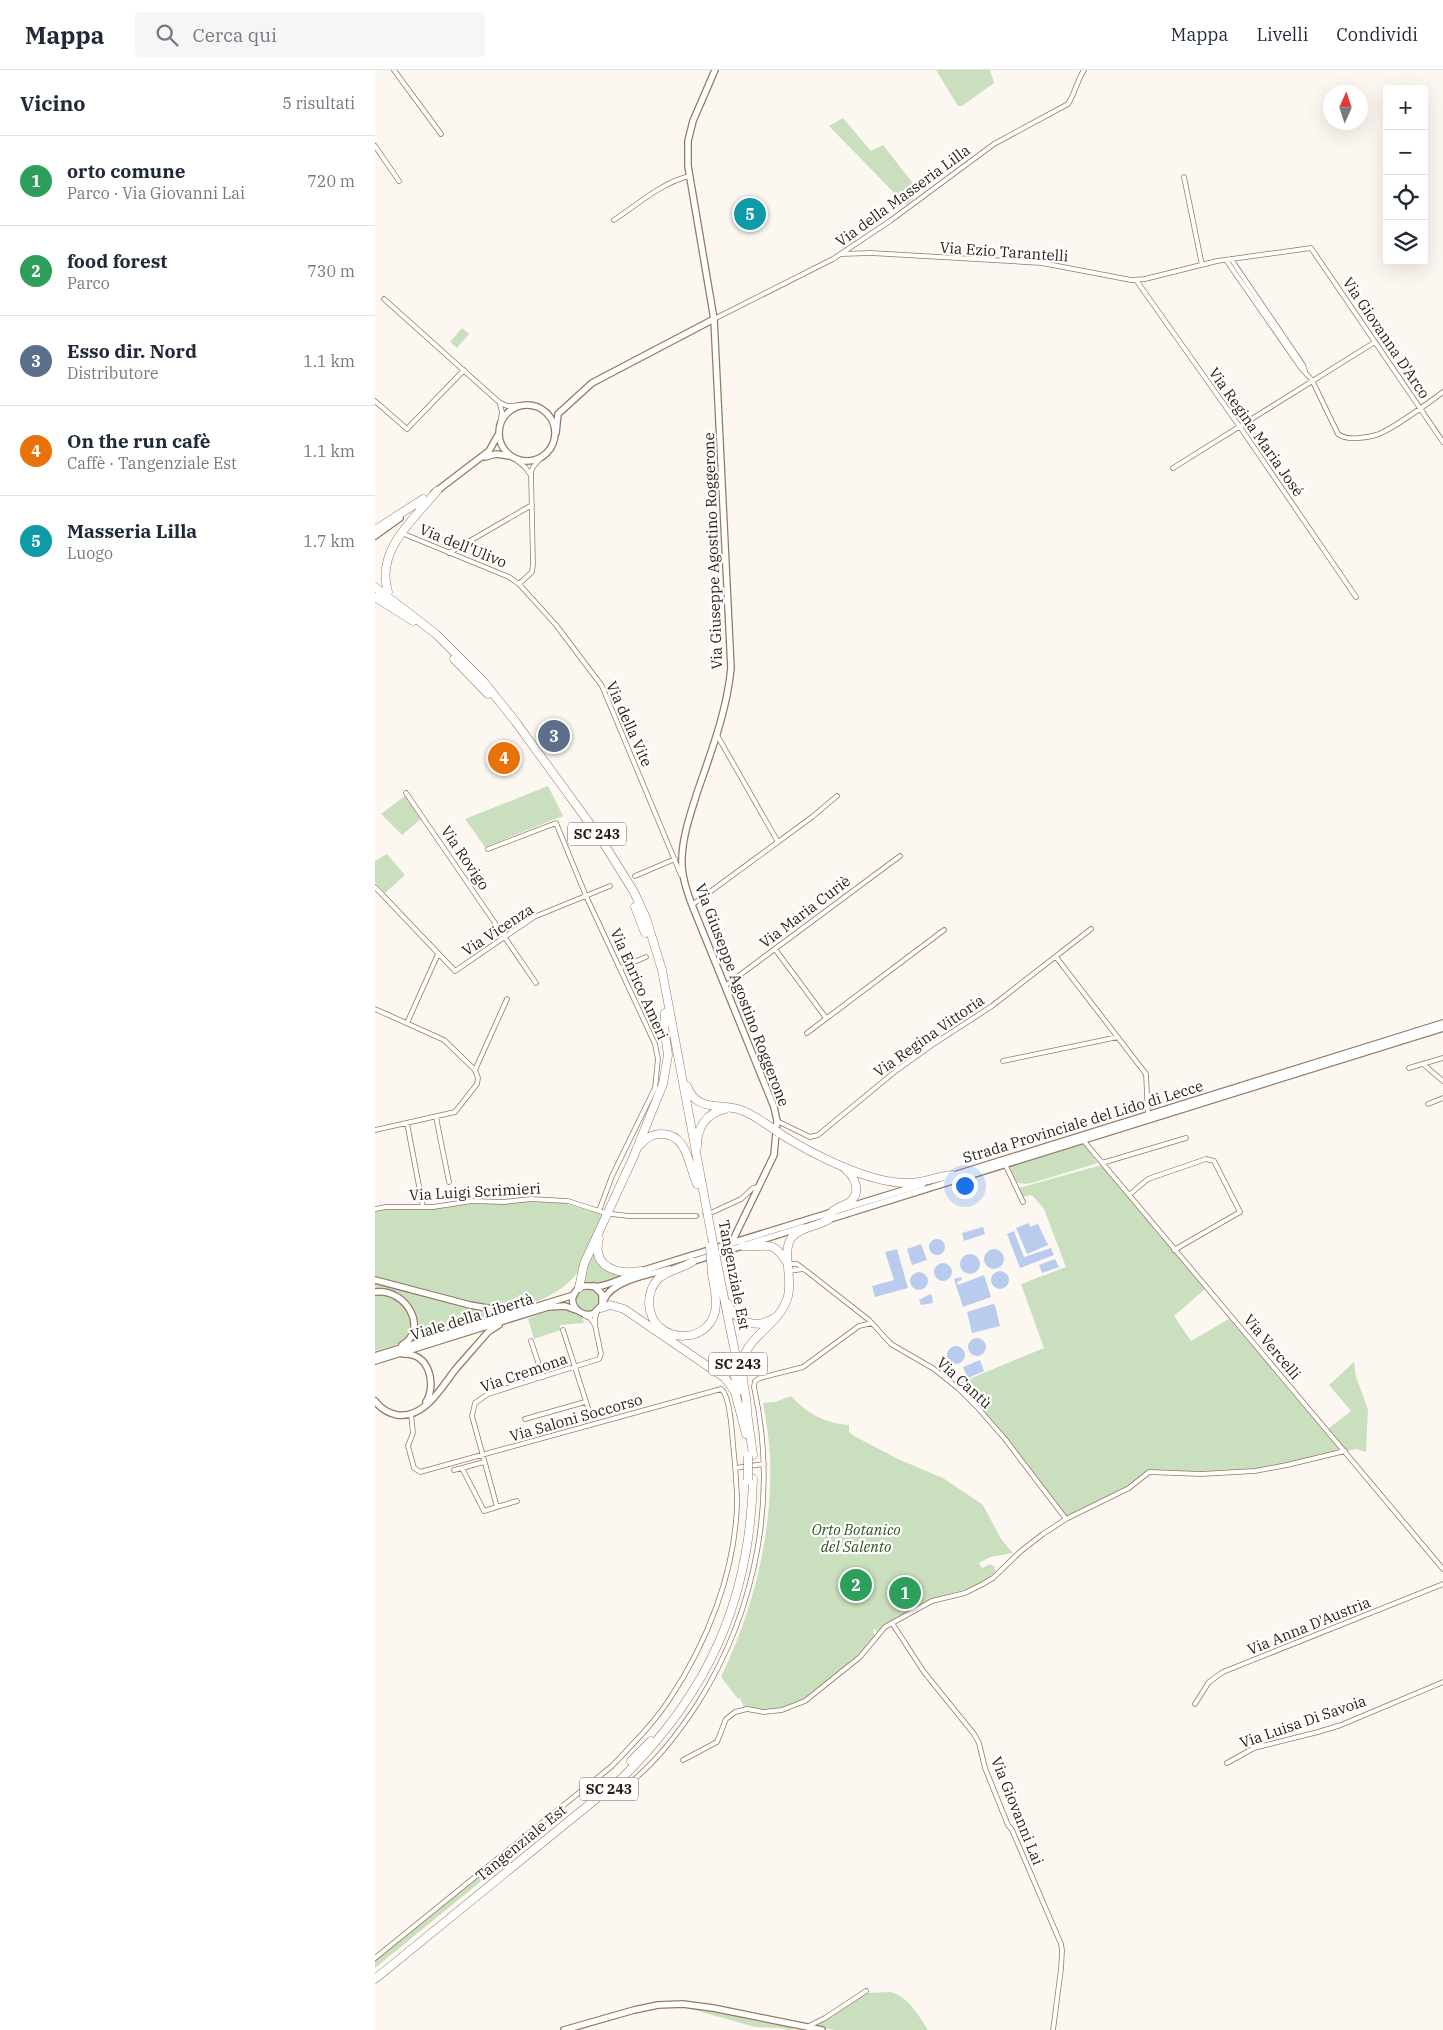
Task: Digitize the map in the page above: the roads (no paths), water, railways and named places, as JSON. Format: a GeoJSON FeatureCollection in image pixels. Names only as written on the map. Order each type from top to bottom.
{"type":"FeatureCollection","features":[{"type":"Feature","properties":{"kind":"highway"},"geometry":{"type":"LineString","coordinates":[[375,530],[434,493]]}},
{"type":"Feature","properties":{"kind":"highway"},"geometry":{"type":"LineString","coordinates":[[384,540],[434,493]]}},
{"type":"Feature","properties":{"kind":"highway"},"geometry":{"type":"LineString","coordinates":[[377,576],[383,588],[421,622]]}},
{"type":"Feature","properties":{"kind":"highway","name":"Tangenziale Est"},"geometry":{"type":"LineString","coordinates":[[375,587],[421,622],[470,667],[497,697],[617,863],[634,892],[655,944],[662,970],[699,1183]]}},
{"type":"Feature","properties":{"kind":"highway","name":"Tangenziale Est"},"geometry":{"type":"LineString","coordinates":[[375,593],[413,621],[439,644],[487,693],[614,868],[630,896],[650,946],[657,973],[717,1273],[747,1410],[751,1479],[747,1553],[733,1607],[706,1670],[669,1726],[647,1754],[623,1777],[375,1979]]}},
{"type":"Feature","properties":{"kind":"highway"},"geometry":{"type":"LineString","coordinates":[[375,597],[413,621]]}},
{"type":"Feature","properties":{"kind":"highway"},"geometry":{"type":"LineString","coordinates":[[579,1288],[584,1264],[633,1158],[663,1084],[668,1055],[664,1027],[665,1013]]}},
{"type":"Feature","properties":{"kind":"highway"},"geometry":{"type":"LineString","coordinates":[[678,1056],[682,1062],[689,1091],[694,1099],[707,1105],[735,1108],[746,1112],[808,1151],[836,1163],[898,1183],[919,1183],[944,1176],[952,1176]]}},
{"type":"Feature","properties":{"kind":"highway"},"geometry":{"type":"LineString","coordinates":[[699,1183],[697,1143],[701,1126],[716,1111],[735,1108]]}},
{"type":"Feature","properties":{"kind":"highway"},"geometry":{"type":"LineString","coordinates":[[633,1158],[641,1144],[648,1137],[663,1134],[673,1136],[686,1149],[691,1172],[699,1183]]}},
{"type":"Feature","properties":{"kind":"highway"},"geometry":{"type":"LineString","coordinates":[[747,1410],[743,1360],[749,1348],[784,1308],[789,1289],[787,1251],[794,1235],[803,1229],[823,1223],[852,1201],[856,1187],[851,1174],[836,1163]]}},
{"type":"Feature","properties":{"kind":"highway"},"geometry":{"type":"LineString","coordinates":[[605,1217],[598,1243],[601,1259],[616,1271],[628,1274],[641,1271]]}},
{"type":"Feature","properties":{"kind":"highway"},"geometry":{"type":"LineString","coordinates":[[743,1246],[765,1245],[774,1248],[789,1268]]}},
{"type":"Feature","properties":{"kind":"highway"},"geometry":{"type":"LineString","coordinates":[[692,1262],[685,1267],[663,1275],[653,1287],[649,1300],[651,1314],[663,1331],[678,1336],[693,1335],[709,1324],[715,1313],[717,1273]]}},
{"type":"Feature","properties":{"kind":"highway"},"geometry":{"type":"LineString","coordinates":[[717,1273],[729,1306],[741,1319],[754,1324],[763,1324],[774,1318],[784,1308]]}},
{"type":"Feature","properties":{"kind":"highway","name":"Tangenziale Est"},"geometry":{"type":"LineString","coordinates":[[717,1273],[750,1456]]}},
{"type":"Feature","properties":{"kind":"highway"},"geometry":{"type":"LineString","coordinates":[[600,1308],[610,1305],[623,1309],[725,1378],[735,1392],[746,1434]]}},
{"type":"Feature","properties":{"kind":"highway","name":"Tangenziale Est"},"geometry":{"type":"LineString","coordinates":[[375,1972],[621,1772],[668,1721],[685,1698],[706,1660],[728,1607],[742,1551],[751,1479]]}},
{"type":"Feature","properties":{"kind":"main road","name":"Via Giuseppe Agostino Roggerone"},"geometry":{"type":"LineString","coordinates":[[715,70],[693,121],[689,141],[690,176],[714,319],[731,668],[725,708],[692,809],[684,842],[682,864],[685,884],[692,905],[774,1107],[777,1122],[774,1155],[731,1246]]}},
{"type":"Feature","properties":{"kind":"main road"},"geometry":{"type":"LineString","coordinates":[[479,460],[496,454],[531,461],[539,459],[552,447],[556,433],[557,417],[564,407],[592,382],[714,319]]}},
{"type":"Feature","properties":{"kind":"main road"},"geometry":{"type":"LineString","coordinates":[[512,457],[502,447],[499,434],[500,424],[511,410],[521,405],[555,410],[564,407]]}},
{"type":"Feature","properties":{"kind":"main road"},"geometry":{"type":"LineString","coordinates":[[542,409],[552,419],[556,433]]}},
{"type":"Feature","properties":{"kind":"main road"},"geometry":{"type":"LineString","coordinates":[[375,536],[479,460],[492,448],[499,434]]}},
{"type":"Feature","properties":{"kind":"main road","name":"Strada Provinciale del Lido di Lecce"},"geometry":{"type":"LineString","coordinates":[[731,1246],[743,1246],[952,1176],[1443,1023]]}},
{"type":"Feature","properties":{"kind":"main road","name":"Strada Provinciale del Lido di Lecce"},"geometry":{"type":"LineString","coordinates":[[731,1246],[755,1236],[831,1216],[1005,1164],[1443,1028]]}},
{"type":"Feature","properties":{"kind":"main road"},"geometry":{"type":"LineString","coordinates":[[740,1225],[745,1233],[755,1236]]}},
{"type":"Feature","properties":{"kind":"main road"},"geometry":{"type":"LineString","coordinates":[[576,1310],[573,1303],[574,1295],[579,1288],[587,1285],[604,1286],[641,1271],[731,1246]]}},
{"type":"Feature","properties":{"kind":"main road"},"geometry":{"type":"LineString","coordinates":[[583,1314],[591,1315],[600,1308],[609,1292],[622,1284],[692,1262],[731,1246]]}},
{"type":"Feature","properties":{"kind":"main road"},"geometry":{"type":"LineString","coordinates":[[375,1280],[495,1310],[509,1312],[524,1309]]}},
{"type":"Feature","properties":{"kind":"main road"},"geometry":{"type":"LineString","coordinates":[[594,1286],[602,1294],[600,1308]]}},
{"type":"Feature","properties":{"kind":"main road"},"geometry":{"type":"LineString","coordinates":[[375,1292],[386,1292],[400,1298],[410,1308],[413,1323],[411,1336],[406,1343],[375,1356]]}},
{"type":"Feature","properties":{"kind":"main road","name":"Viale della Libertà"},"geometry":{"type":"LineString","coordinates":[[375,1356],[574,1295]]}},
{"type":"Feature","properties":{"kind":"main road","name":"Viale della Libertà"},"geometry":{"type":"LineString","coordinates":[[375,1361],[538,1310],[559,1306],[570,1307],[583,1314]]}},
{"type":"Feature","properties":{"kind":"main road"},"geometry":{"type":"LineString","coordinates":[[375,1401],[384,1411],[390,1413],[403,1415],[420,1410],[434,1397],[488,1332],[499,1325],[538,1310]]}},
{"type":"Feature","properties":{"kind":"main road"},"geometry":{"type":"LineString","coordinates":[[375,1361],[407,1354],[415,1356],[425,1364],[430,1374],[431,1390],[428,1399],[420,1410]]}},
{"type":"Feature","properties":{"kind":"main road"},"geometry":{"type":"LineString","coordinates":[[564,2030],[634,2010],[658,2005],[683,2004],[713,2008],[822,2030]]}},
{"type":"Feature","properties":{"kind":"street"},"geometry":{"type":"LineString","coordinates":[[394,70],[441,134]]}},
{"type":"Feature","properties":{"kind":"street","name":"Via della Masseria Lilla"},"geometry":{"type":"LineString","coordinates":[[714,319],[841,254],[890,221],[994,144],[1068,104],[1074,94],[1078,79],[1084,70]]}},
{"type":"Feature","properties":{"kind":"street"},"geometry":{"type":"LineString","coordinates":[[375,146],[399,181]]}},
{"type":"Feature","properties":{"kind":"street"},"geometry":{"type":"LineString","coordinates":[[614,220],[665,186],[690,176]]}},
{"type":"Feature","properties":{"kind":"street"},"geometry":{"type":"LineString","coordinates":[[1184,177],[1202,265]]}},
{"type":"Feature","properties":{"kind":"street","name":"Via Ezio Tarantelli"},"geometry":{"type":"LineString","coordinates":[[841,254],[871,253],[1042,263],[1119,279],[1136,280],[1231,259],[1311,248]]}},
{"type":"Feature","properties":{"kind":"street","name":"Via Giovanna D'Arco"},"geometry":{"type":"LineString","coordinates":[[1311,248],[1443,442]]}},
{"type":"Feature","properties":{"kind":"street"},"geometry":{"type":"LineString","coordinates":[[1231,259],[1303,365],[1305,371]]}},
{"type":"Feature","properties":{"kind":"street"},"geometry":{"type":"LineString","coordinates":[[1226,260],[1301,368],[1312,380],[1338,434],[1347,439],[1376,435],[1443,392]]}},
{"type":"Feature","properties":{"kind":"street","name":"Via Regina Maria José"},"geometry":{"type":"LineString","coordinates":[[1136,280],[1240,427],[1356,597]]}},
{"type":"Feature","properties":{"kind":"street"},"geometry":{"type":"LineString","coordinates":[[384,299],[499,402],[507,406],[521,405]]}},
{"type":"Feature","properties":{"kind":"street"},"geometry":{"type":"LineString","coordinates":[[1173,468],[1375,342]]}},
{"type":"Feature","properties":{"kind":"street"},"geometry":{"type":"LineString","coordinates":[[375,402],[407,429],[464,370]]}},
{"type":"Feature","properties":{"kind":"street"},"geometry":{"type":"LineString","coordinates":[[499,402],[502,409],[500,424]]}},
{"type":"Feature","properties":{"kind":"street"},"geometry":{"type":"LineString","coordinates":[[512,457],[525,466],[531,479]]}},
{"type":"Feature","properties":{"kind":"street"},"geometry":{"type":"LineString","coordinates":[[519,584],[532,572],[531,469],[539,459]]}},
{"type":"Feature","properties":{"kind":"street"},"geometry":{"type":"LineString","coordinates":[[449,553],[532,505]]}},
{"type":"Feature","properties":{"kind":"street","name":"Via dell'Ulivo"},"geometry":{"type":"LineString","coordinates":[[404,534],[519,584]]}},
{"type":"Feature","properties":{"kind":"street","name":"Via della Vite"},"geometry":{"type":"LineString","coordinates":[[519,584],[556,625],[602,686],[685,884]]}},
{"type":"Feature","properties":{"kind":"street"},"geometry":{"type":"LineString","coordinates":[[717,734],[778,842]]}},
{"type":"Feature","properties":{"kind":"street","name":"Via Rovigo"},"geometry":{"type":"LineString","coordinates":[[406,792],[536,983]]}},
{"type":"Feature","properties":{"kind":"street"},"geometry":{"type":"LineString","coordinates":[[692,905],[837,796]]}},
{"type":"Feature","properties":{"kind":"street","name":"Via Enrico Ameri"},"geometry":{"type":"LineString","coordinates":[[488,849],[557,823],[586,896],[655,1044],[658,1072],[655,1088],[612,1176],[599,1211]]}},
{"type":"Feature","properties":{"kind":"street","name":"Via Maria Curiè"},"geometry":{"type":"LineString","coordinates":[[725,986],[899,856]]}},
{"type":"Feature","properties":{"kind":"street"},"geometry":{"type":"LineString","coordinates":[[635,876],[675,859]]}},
{"type":"Feature","properties":{"kind":"street","name":"Via Vicenza"},"geometry":{"type":"LineString","coordinates":[[438,954],[455,971],[534,917],[610,886]]}},
{"type":"Feature","properties":{"kind":"street"},"geometry":{"type":"LineString","coordinates":[[375,887],[438,954],[407,1023]]}},
{"type":"Feature","properties":{"kind":"street","name":"Via Regina Vittoria"},"geometry":{"type":"LineString","coordinates":[[777,1122],[810,1137],[818,1135],[897,1070],[992,1006],[1091,929]]}},
{"type":"Feature","properties":{"kind":"street"},"geometry":{"type":"LineString","coordinates":[[807,1033],[944,930]]}},
{"type":"Feature","properties":{"kind":"street"},"geometry":{"type":"LineString","coordinates":[[775,949],[826,1018]]}},
{"type":"Feature","properties":{"kind":"street"},"geometry":{"type":"LineString","coordinates":[[620,968],[646,957]]}},
{"type":"Feature","properties":{"kind":"street"},"geometry":{"type":"LineString","coordinates":[[1056,957],[1146,1074],[1148,1115]]}},
{"type":"Feature","properties":{"kind":"street"},"geometry":{"type":"LineString","coordinates":[[475,1070],[507,1000]]}},
{"type":"Feature","properties":{"kind":"street"},"geometry":{"type":"LineString","coordinates":[[375,1009],[444,1040],[475,1070],[478,1078],[477,1084],[455,1112],[375,1130]]}},
{"type":"Feature","properties":{"kind":"street"},"geometry":{"type":"LineString","coordinates":[[1003,1062],[1118,1038]]}},
{"type":"Feature","properties":{"kind":"street"},"geometry":{"type":"LineString","coordinates":[[1409,1068],[1443,1058]]}},
{"type":"Feature","properties":{"kind":"street"},"geometry":{"type":"LineString","coordinates":[[1423,1064],[1443,1081]]}},
{"type":"Feature","properties":{"kind":"street"},"geometry":{"type":"LineString","coordinates":[[1428,1104],[1443,1098]]}},
{"type":"Feature","properties":{"kind":"street"},"geometry":{"type":"LineString","coordinates":[[436,1117],[449,1182]]}},
{"type":"Feature","properties":{"kind":"street"},"geometry":{"type":"LineString","coordinates":[[407,1123],[423,1208]]}},
{"type":"Feature","properties":{"kind":"street"},"geometry":{"type":"LineString","coordinates":[[1102,1163],[1186,1138]]}},
{"type":"Feature","properties":{"kind":"street","name":"Via Vercelli"},"geometry":{"type":"LineString","coordinates":[[1083,1140],[1443,1569]]}},
{"type":"Feature","properties":{"kind":"street"},"geometry":{"type":"LineString","coordinates":[[1129,1195],[1148,1179],[1206,1159],[1214,1162],[1240,1212],[1174,1250]]}},
{"type":"Feature","properties":{"kind":"street"},"geometry":{"type":"LineString","coordinates":[[1005,1164],[1023,1202]]}},
{"type":"Feature","properties":{"kind":"street"},"geometry":{"type":"LineString","coordinates":[[713,1212],[741,1200],[753,1188],[758,1187]]}},
{"type":"Feature","properties":{"kind":"street","name":"Via Luigi Scrimieri"},"geometry":{"type":"LineString","coordinates":[[375,1209],[386,1207],[423,1208],[472,1201],[504,1202],[531,1198],[558,1199],[599,1211],[605,1217]]}},
{"type":"Feature","properties":{"kind":"street"},"geometry":{"type":"LineString","coordinates":[[612,1214],[629,1216],[696,1216]]}},
{"type":"Feature","properties":{"kind":"street","name":"Via Cantù"},"geometry":{"type":"LineString","coordinates":[[789,1268],[797,1264],[803,1268],[872,1323],[891,1344],[934,1369],[977,1407],[1021,1460],[1066,1520]]}},
{"type":"Feature","properties":{"kind":"street"},"geometry":{"type":"LineString","coordinates":[[789,1268],[803,1268]]}},
{"type":"Feature","properties":{"kind":"street","name":"Via Cremona"},"geometry":{"type":"LineString","coordinates":[[497,1507],[481,1456],[472,1416],[475,1403],[488,1394],[599,1359],[601,1357],[595,1318],[600,1308]]}},
{"type":"Feature","properties":{"kind":"street"},"geometry":{"type":"LineString","coordinates":[[859,1312],[861,1319],[859,1326]]}},
{"type":"Feature","properties":{"kind":"street"},"geometry":{"type":"LineString","coordinates":[[583,1314],[590,1318],[595,1326]]}},
{"type":"Feature","properties":{"kind":"street"},"geometry":{"type":"LineString","coordinates":[[626,1786],[651,1764],[687,1721],[715,1676],[731,1642],[750,1588],[758,1546],[763,1503],[764,1464],[763,1438],[754,1387],[755,1381],[806,1365],[859,1326],[872,1323]]}},
{"type":"Feature","properties":{"kind":"street"},"geometry":{"type":"LineString","coordinates":[[563,1330],[591,1417]]}},
{"type":"Feature","properties":{"kind":"street"},"geometry":{"type":"LineString","coordinates":[[531,1340],[543,1377]]}},
{"type":"Feature","properties":{"kind":"street","name":"Via Saloni Soccorso"},"geometry":{"type":"LineString","coordinates":[[411,1414],[413,1433],[408,1446],[415,1471],[420,1472],[719,1389],[726,1394],[732,1426],[735,1468]]}},
{"type":"Feature","properties":{"kind":"street"},"geometry":{"type":"LineString","coordinates":[[525,1419],[585,1402]]}},
{"type":"Feature","properties":{"kind":"street"},"geometry":{"type":"LineString","coordinates":[[683,1760],[717,1742],[726,1720],[735,1712],[747,1709],[764,1712],[782,1710],[805,1702],[854,1662],[879,1633],[892,1623],[932,1601],[965,1592],[981,1585],[1003,1570],[1021,1551],[1066,1520],[1129,1488],[1153,1471],[1201,1474],[1255,1471],[1345,1451]]}},
{"type":"Feature","properties":{"kind":"street"},"geometry":{"type":"LineString","coordinates":[[455,1470],[483,1462]]}},
{"type":"Feature","properties":{"kind":"street"},"geometry":{"type":"LineString","coordinates":[[375,1958],[612,1766],[641,1737],[669,1701],[693,1662],[713,1616],[727,1572],[734,1538],[736,1513],[735,1468],[764,1464]]}},
{"type":"Feature","properties":{"kind":"street"},"geometry":{"type":"LineString","coordinates":[[462,1468],[484,1511],[517,1501]]}},
{"type":"Feature","properties":{"kind":"street","name":"Via Anna D'Austria"},"geometry":{"type":"LineString","coordinates":[[1195,1704],[1209,1682],[1223,1672],[1443,1584]]}},
{"type":"Feature","properties":{"kind":"street","name":"Via Giovanni Lai"},"geometry":{"type":"LineString","coordinates":[[892,1623],[924,1672],[979,1744],[985,1768],[1008,1825],[1012,1830],[1061,1944],[1061,1969],[1053,2030]]}},
{"type":"Feature","properties":{"kind":"street","name":"Via Luisa Di Savoia"},"geometry":{"type":"LineString","coordinates":[[1227,1763],[1254,1748],[1318,1732],[1341,1724],[1443,1682]]}},
{"type":"Feature","properties":{"kind":"street"},"geometry":{"type":"LineString","coordinates":[[807,2027],[825,2018],[866,1991]]}},
{"type":"Feature","properties":{"kind":"water"},"geometry":{"type":"Polygon","coordinates":[[[1029,1223],[1030,1227],[1038,1224],[1048,1245],[1027,1254],[1016,1228],[1029,1223]]]}},
{"type":"Feature","properties":{"kind":"water"},"geometry":{"type":"Polygon","coordinates":[[[983,1227],[985,1234],[964,1241],[962,1233],[983,1227]]]}},
{"type":"Feature","properties":{"kind":"water"},"geometry":{"type":"Polygon","coordinates":[[[1014,1231],[1024,1257],[1051,1248],[1054,1255],[1020,1268],[1007,1234],[1014,1231]]]}},
{"type":"Feature","properties":{"kind":"water"},"geometry":{"type":"Polygon","coordinates":[[[934,1239],[940,1239],[945,1244],[943,1253],[934,1255],[929,1250],[929,1244],[934,1239]]]}},
{"type":"Feature","properties":{"kind":"water"},"geometry":{"type":"Polygon","coordinates":[[[921,1244],[927,1260],[912,1265],[907,1249],[921,1244]]]}},
{"type":"Feature","properties":{"kind":"water"},"geometry":{"type":"Polygon","coordinates":[[[897,1249],[908,1288],[875,1297],[872,1286],[894,1280],[885,1252],[897,1249]]]}},
{"type":"Feature","properties":{"kind":"water"},"geometry":{"type":"Polygon","coordinates":[[[994,1249],[1001,1252],[1004,1259],[1001,1266],[994,1269],[987,1266],[984,1259],[987,1252],[994,1249]]]}},
{"type":"Feature","properties":{"kind":"water"},"geometry":{"type":"Polygon","coordinates":[[[970,1254],[977,1257],[980,1264],[977,1271],[970,1274],[963,1271],[960,1264],[963,1257],[970,1254]]]}},
{"type":"Feature","properties":{"kind":"water"},"geometry":{"type":"Polygon","coordinates":[[[1055,1259],[1059,1267],[1042,1273],[1039,1265],[1055,1259]]]}},
{"type":"Feature","properties":{"kind":"water"},"geometry":{"type":"Polygon","coordinates":[[[939,1263],[947,1263],[952,1268],[950,1279],[939,1281],[934,1276],[934,1268],[939,1263]]]}},
{"type":"Feature","properties":{"kind":"water"},"geometry":{"type":"Polygon","coordinates":[[[996,1271],[1004,1271],[1009,1276],[1007,1287],[996,1289],[991,1284],[991,1276],[996,1271]]]}},
{"type":"Feature","properties":{"kind":"water"},"geometry":{"type":"Polygon","coordinates":[[[915,1272],[923,1272],[928,1277],[926,1288],[915,1290],[910,1285],[910,1277],[915,1272]]]}},
{"type":"Feature","properties":{"kind":"water"},"geometry":{"type":"Polygon","coordinates":[[[984,1275],[991,1297],[963,1307],[954,1279],[961,1277],[962,1280],[957,1282],[958,1285],[984,1275]]]}},
{"type":"Feature","properties":{"kind":"water"},"geometry":{"type":"Polygon","coordinates":[[[930,1294],[933,1303],[921,1305],[919,1300],[930,1294]]]}},
{"type":"Feature","properties":{"kind":"water"},"geometry":{"type":"Polygon","coordinates":[[[995,1305],[1000,1326],[972,1333],[967,1312],[995,1305]]]}},
{"type":"Feature","properties":{"kind":"water"},"geometry":{"type":"Polygon","coordinates":[[[977,1338],[983,1341],[986,1347],[983,1353],[977,1356],[971,1353],[968,1347],[971,1341],[977,1338]]]}},
{"type":"Feature","properties":{"kind":"water"},"geometry":{"type":"Polygon","coordinates":[[[956,1346],[963,1348],[965,1355],[963,1362],[956,1364],[949,1362],[947,1355],[949,1348],[956,1346]]]}},
{"type":"Feature","properties":{"kind":"water"},"geometry":{"type":"Polygon","coordinates":[[[980,1360],[984,1371],[968,1378],[963,1367],[980,1360]]]}},
{"type":"Feature","properties":{"kind":"tunnel"},"geometry":{"type":"LineString","coordinates":[[696,1216],[708,1213]]}},
{"type":"Feature","properties":{"kind":"place","name":"Masseria Lilla"},"geometry":{"type":"Point","coordinates":[750,214]}},
{"type":"Feature","properties":{"kind":"place","name":"Esso dir. Nord"},"geometry":{"type":"Point","coordinates":[554,736]}},
{"type":"Feature","properties":{"kind":"place","name":"On the run cafè"},"geometry":{"type":"Point","coordinates":[504,758]}},
{"type":"Feature","properties":{"kind":"place","name":"food forest"},"geometry":{"type":"Point","coordinates":[856,1585]}},
{"type":"Feature","properties":{"kind":"place","name":"orto comune"},"geometry":{"type":"Point","coordinates":[905,1593]}},
{"type":"Feature","properties":{"kind":"park label","name":"Orto Botanico del Salento"},"geometry":{"type":"Point","coordinates":[856,1538]}}]}
